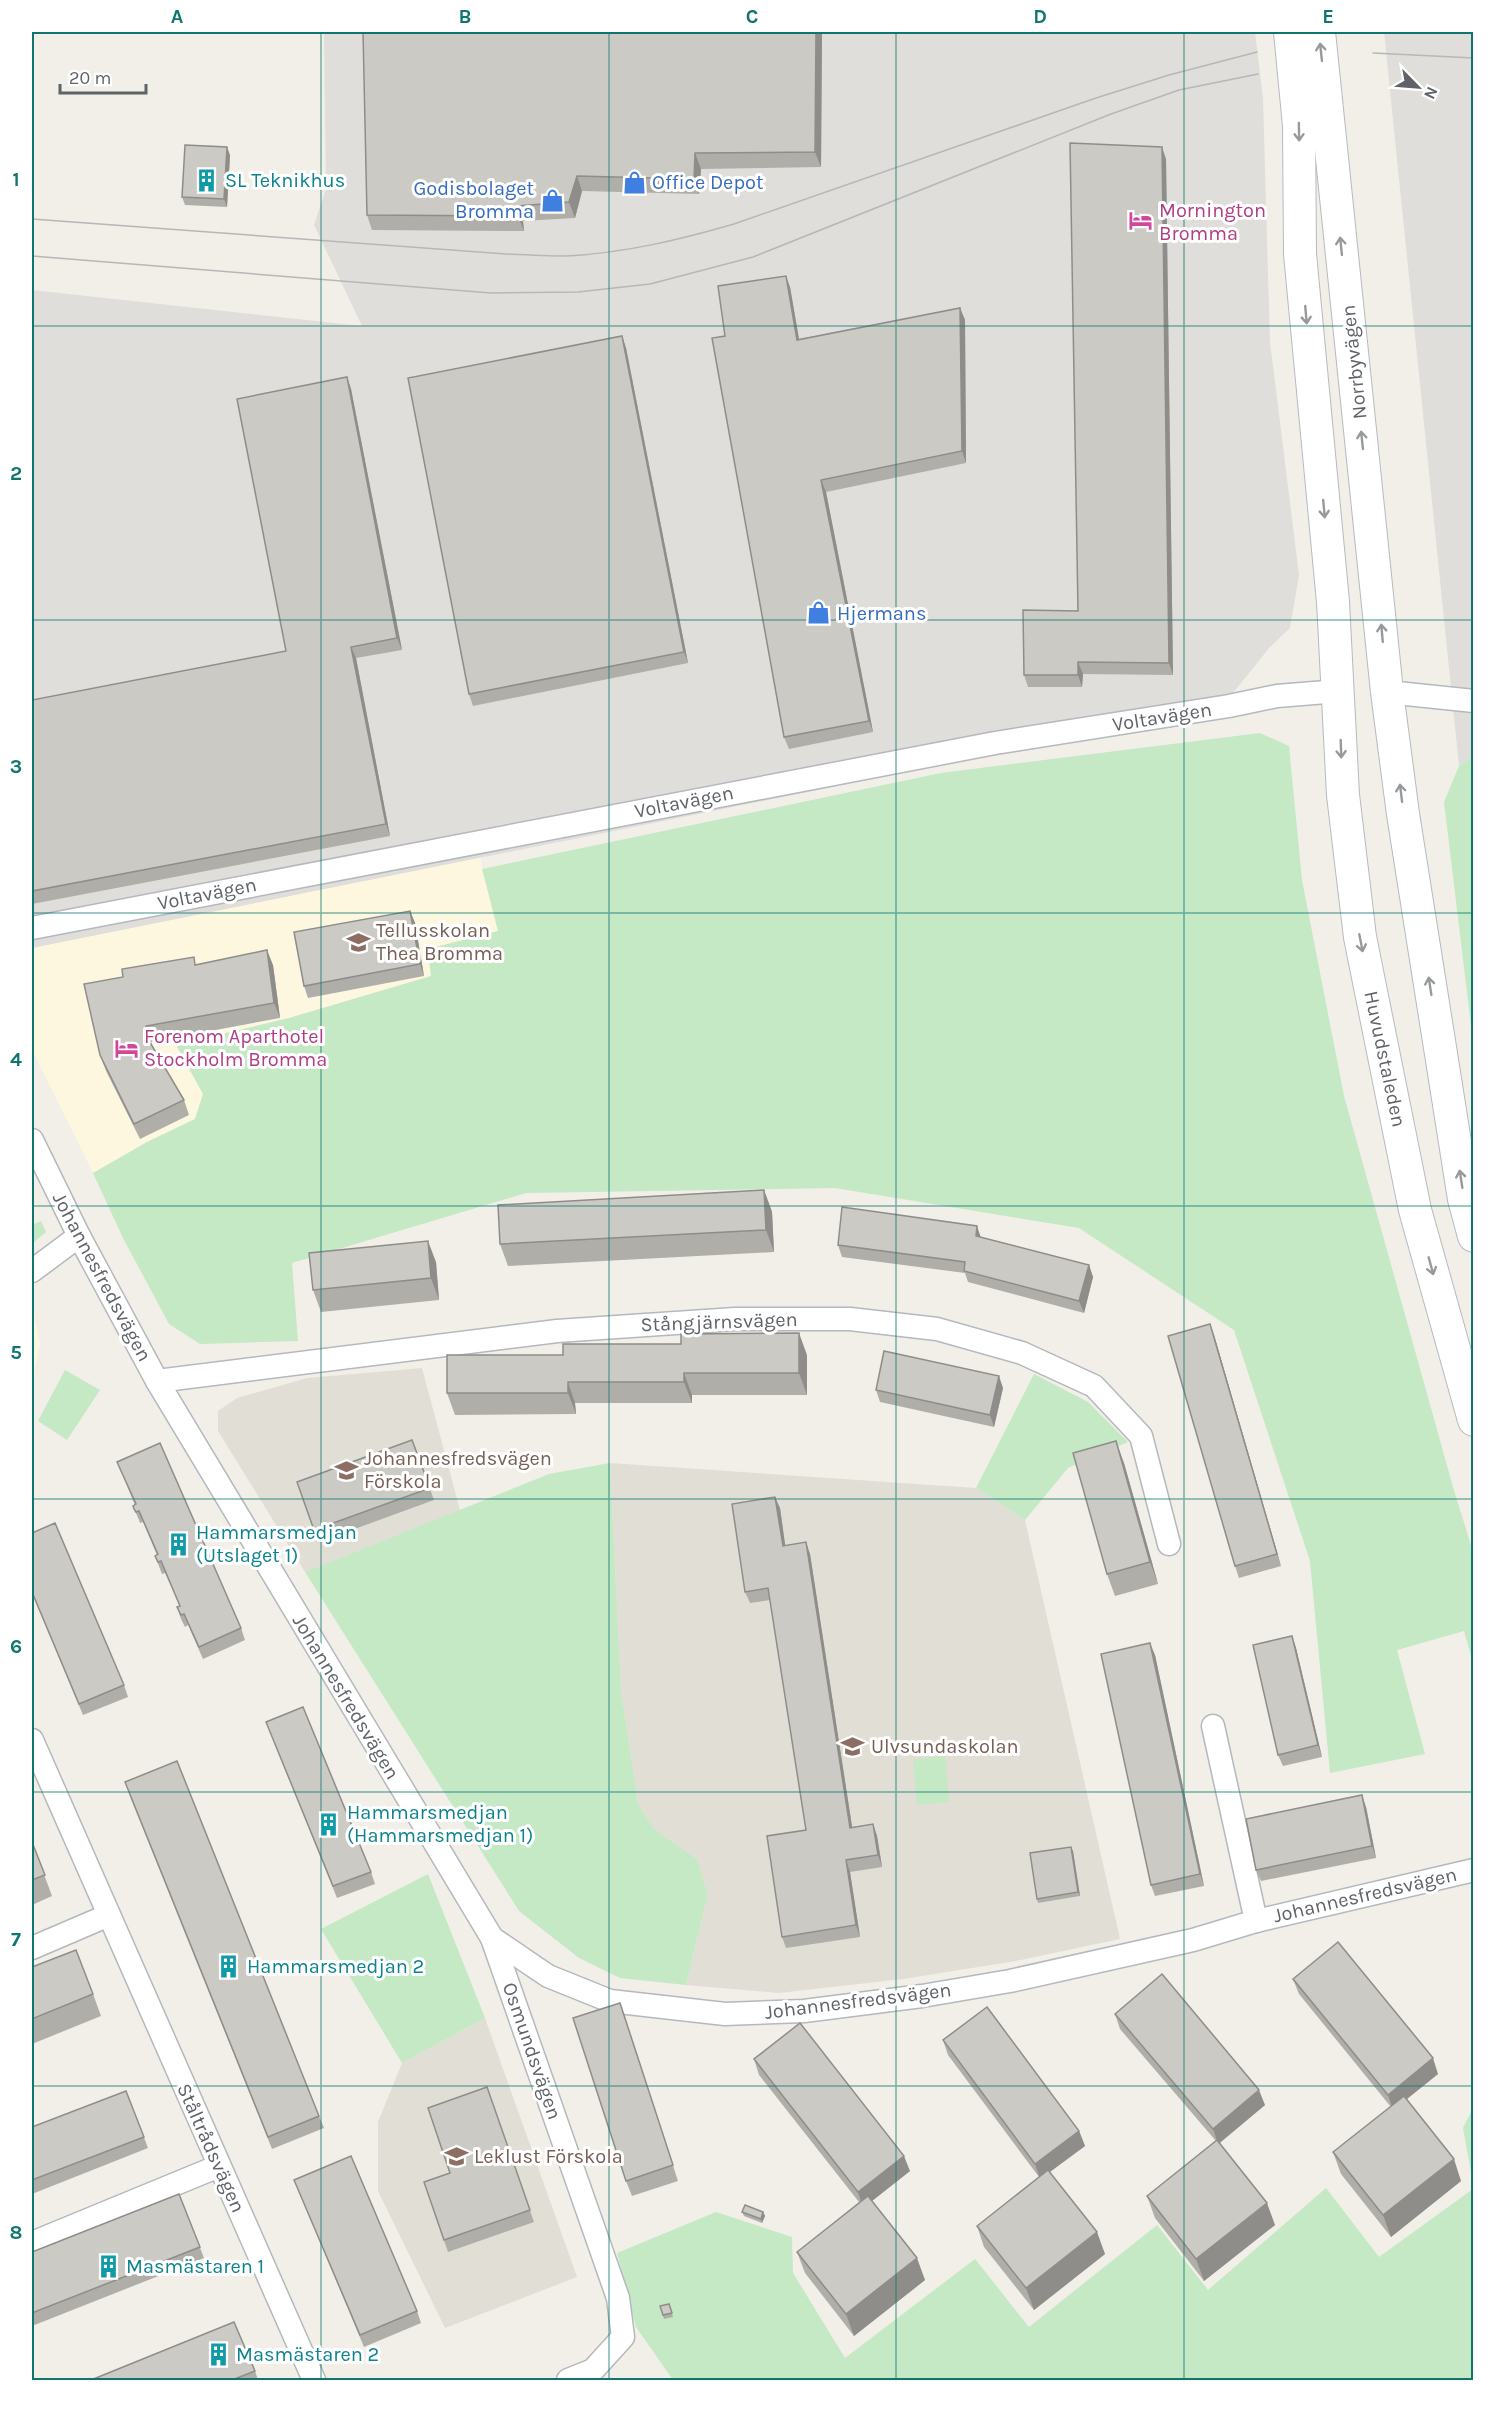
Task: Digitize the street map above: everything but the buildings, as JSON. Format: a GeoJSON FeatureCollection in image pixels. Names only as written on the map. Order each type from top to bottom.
{"type":"FeatureCollection","features":[{"type":"Feature","properties":{"kind":"main road"},"geometry":{"type":"LineString","coordinates":[[1290,32],[1299,126],[1300,254],[1333,602],[1339,691],[1387,692],[1407,838],[1464,1199],[1473,1236]]}},
{"type":"Feature","properties":{"kind":"main road","name":"Norrbyvägen"},"geometry":{"type":"LineString","coordinates":[[1319,32],[1387,692]]}},
{"type":"Feature","properties":{"kind":"main road","name":"Huvudstaleden"},"geometry":{"type":"LineString","coordinates":[[1339,691],[1344,807],[1360,937],[1415,1210],[1473,1420]]}},
{"type":"Feature","properties":{"kind":"street","name":"Voltavägen"},"geometry":{"type":"LineString","coordinates":[[32,928],[983,745],[1229,706],[1277,696],[1339,691]]}},
{"type":"Feature","properties":{"kind":"street"},"geometry":{"type":"LineString","coordinates":[[1387,692],[1473,701]]}},
{"type":"Feature","properties":{"kind":"street","name":"Johannesfredsvägen"},"geometry":{"type":"LineString","coordinates":[[32,1140],[79,1236],[157,1381],[492,1938],[548,1976],[610,2001],[724,2014],[804,2011],[993,1984],[1193,1940],[1256,1921],[1473,1870]]}},
{"type":"Feature","properties":{"kind":"street"},"geometry":{"type":"LineString","coordinates":[[32,1270],[79,1236]]}},
{"type":"Feature","properties":{"kind":"street","name":"Stångjärnsvägen"},"geometry":{"type":"LineString","coordinates":[[157,1381],[557,1331],[735,1319],[850,1319],[937,1329],[1022,1353],[1094,1386],[1142,1436],[1169,1544]]}},
{"type":"Feature","properties":{"kind":"street","name":"Johannesfredsvägen"},"geometry":{"type":"LineString","coordinates":[[1213,1726],[1256,1921]]}},
{"type":"Feature","properties":{"kind":"street","name":"Ståltrådsvägen"},"geometry":{"type":"LineString","coordinates":[[32,1740],[314,2380]]}},
{"type":"Feature","properties":{"kind":"street"},"geometry":{"type":"LineString","coordinates":[[32,1948],[109,1915]]}},
{"type":"Feature","properties":{"kind":"street","name":"Osmundsvägen"},"geometry":{"type":"LineString","coordinates":[[492,1938],[618,2298],[623,2337],[593,2370],[568,2380]]}},
{"type":"Feature","properties":{"kind":"street"},"geometry":{"type":"LineString","coordinates":[[32,2243],[219,2166]]}},
{"type":"Feature","properties":{"kind":"shaded area"},"geometry":{"type":"Polygon","coordinates":[[[324,32],[1255,32],[1263,99],[1270,342],[1299,575],[1290,628],[1270,647],[1220,709],[32,948],[32,290],[362,326],[314,225],[326,189],[324,32]]]}},
{"type":"Feature","properties":{"kind":"shaded area"},"geometry":{"type":"Polygon","coordinates":[[[1384,32],[1473,32],[1474,757],[1459,766],[1384,32]]]}},
{"type":"Feature","properties":{"kind":"shaded area"},"geometry":{"type":"Polygon","coordinates":[[[480,857],[498,931],[428,949],[431,976],[289,1018],[177,1045],[203,1094],[195,1119],[147,1142],[93,1173],[32,1049],[32,948],[480,857]]]}},
{"type":"Feature","properties":{"kind":"shaded area"},"geometry":{"type":"Polygon","coordinates":[[[32,1305],[40,1344],[32,1383],[32,1305]]]}},
{"type":"Feature","properties":{"kind":"shaded area","name":"Johannesfredsvägen Förskola"},"geometry":{"type":"Polygon","coordinates":[[[422,1368],[460,1510],[305,1572],[218,1431],[218,1411],[237,1398],[307,1378],[422,1368]]]}},
{"type":"Feature","properties":{"kind":"shaded area","name":"Ulvsundaskolan"},"geometry":{"type":"Polygon","coordinates":[[[610,1463],[976,1488],[1025,1520],[1120,1939],[1016,1961],[903,1979],[779,1993],[686,1985],[708,1894],[697,1859],[654,1829],[638,1803],[621,1689],[610,1463]]]}},
{"type":"Feature","properties":{"kind":"shaded area","name":"Leklust Förskola"},"geometry":{"type":"Polygon","coordinates":[[[485,2018],[577,2277],[445,2328],[378,2191],[378,2122],[402,2063],[485,2018]]]}},
{"type":"Feature","properties":{"kind":"green space"},"geometry":{"type":"Polygon","coordinates":[[[1260,733],[1289,746],[1302,880],[1344,1096],[1473,1552],[1473,1663],[1464,1631],[1397,1650],[1425,1754],[1330,1773],[1310,1561],[1234,1330],[1079,1228],[835,1188],[526,1193],[292,1263],[298,1341],[200,1344],[169,1324],[123,1238],[93,1173],[147,1142],[195,1119],[203,1094],[176,1045],[289,1018],[431,976],[428,949],[498,931],[482,869],[941,773],[1260,733]]]}},
{"type":"Feature","properties":{"kind":"green space"},"geometry":{"type":"Polygon","coordinates":[[[1473,757],[1473,1042],[1444,802],[1459,766],[1473,757]]]}},
{"type":"Feature","properties":{"kind":"green space"},"geometry":{"type":"Polygon","coordinates":[[[41,1221],[46,1232],[32,1244],[32,1225],[41,1221]]]}},
{"type":"Feature","properties":{"kind":"green space"},"geometry":{"type":"Polygon","coordinates":[[[65,1370],[100,1390],[67,1440],[38,1421],[65,1370]]]}},
{"type":"Feature","properties":{"kind":"green space"},"geometry":{"type":"Polygon","coordinates":[[[1034,1374],[1088,1402],[1128,1442],[1068,1468],[1025,1520],[976,1488],[1034,1374]]]}},
{"type":"Feature","properties":{"kind":"green space"},"geometry":{"type":"Polygon","coordinates":[[[610,1463],[621,1689],[638,1803],[654,1829],[697,1859],[708,1894],[686,1985],[620,1978],[579,1958],[519,1911],[305,1572],[549,1474],[610,1463]]]}},
{"type":"Feature","properties":{"kind":"green space"},"geometry":{"type":"Polygon","coordinates":[[[945,1756],[949,1802],[917,1805],[913,1759],[945,1756]]]}},
{"type":"Feature","properties":{"kind":"green space"},"geometry":{"type":"Polygon","coordinates":[[[428,1874],[485,2018],[402,2063],[321,1929],[428,1874]]]}},
{"type":"Feature","properties":{"kind":"green space"},"geometry":{"type":"Polygon","coordinates":[[[1473,2108],[1473,2183],[1463,2128],[1473,2108]]]}},
{"type":"Feature","properties":{"kind":"green space"},"geometry":{"type":"Polygon","coordinates":[[[1326,2188],[1379,2257],[1473,2189],[1473,2380],[673,2380],[636,2327],[617,2253],[716,2212],[792,2237],[793,2273],[845,2358],[975,2259],[1029,2327],[1157,2225],[1208,2290],[1326,2188]]]}},
{"type":"Feature","properties":{"kind":"tram line"},"geometry":{"type":"LineString","coordinates":[[1368,33],[1474,33]]}},
{"type":"Feature","properties":{"kind":"tram line"},"geometry":{"type":"LineString","coordinates":[[32,219],[506,254],[566,256],[609,252],[672,240],[734,224],[1096,98],[1169,75],[1257,52]]}},
{"type":"Feature","properties":{"kind":"tram line"},"geometry":{"type":"LineString","coordinates":[[1373,53],[1474,58]]}},
{"type":"Feature","properties":{"kind":"tram line"},"geometry":{"type":"LineString","coordinates":[[32,256],[491,293],[578,292],[650,284],[753,257],[1111,114],[1179,90],[1258,74]]}},
{"type":"Feature","properties":{"kind":"place","name":"SL Teknikhus"},"geometry":{"type":"Point","coordinates":[207,180]}},
{"type":"Feature","properties":{"kind":"place","name":"Office Depot"},"geometry":{"type":"Point","coordinates":[634,182]}},
{"type":"Feature","properties":{"kind":"place","name":"Godisbolaget Bromma"},"geometry":{"type":"Point","coordinates":[552,200]}},
{"type":"Feature","properties":{"kind":"place","name":"Mornington Bromma"},"geometry":{"type":"Point","coordinates":[1141,221]}},
{"type":"Feature","properties":{"kind":"place","name":"Hjermans"},"geometry":{"type":"Point","coordinates":[819,613]}},
{"type":"Feature","properties":{"kind":"place","name":"Tellusskolan Thea Bromma"},"geometry":{"type":"Point","coordinates":[358,942]}},
{"type":"Feature","properties":{"kind":"place","name":"Forenom Aparthotel Stockholm Bromma"},"geometry":{"type":"Point","coordinates":[126,1048]}},
{"type":"Feature","properties":{"kind":"place","name":"Johannesfredsvägen Förskola"},"geometry":{"type":"Point","coordinates":[346,1470]}},
{"type":"Feature","properties":{"kind":"place","name":"Hammarsmedjan (Utslaget 1)"},"geometry":{"type":"Point","coordinates":[178,1544]}},
{"type":"Feature","properties":{"kind":"place","name":"Ulvsundaskolan"},"geometry":{"type":"Point","coordinates":[853,1746]}},
{"type":"Feature","properties":{"kind":"place","name":"Hammarsmedjan (Hammarsmedjan 1)"},"geometry":{"type":"Point","coordinates":[329,1824]}},
{"type":"Feature","properties":{"kind":"place","name":"Hammarsmedjan 2"},"geometry":{"type":"Point","coordinates":[229,1966]}},
{"type":"Feature","properties":{"kind":"place","name":"Leklust Förskola"},"geometry":{"type":"Point","coordinates":[456,2156]}},
{"type":"Feature","properties":{"kind":"place","name":"Masmästaren 1"},"geometry":{"type":"Point","coordinates":[108,2266]}},
{"type":"Feature","properties":{"kind":"place","name":"Masmästaren 2"},"geometry":{"type":"Point","coordinates":[218,2354]}}]}
